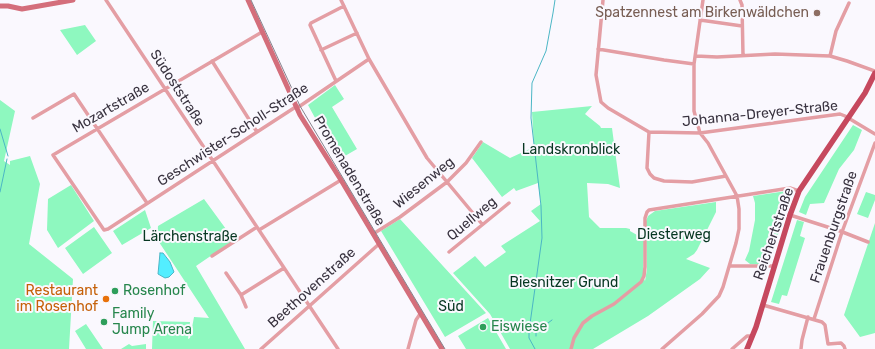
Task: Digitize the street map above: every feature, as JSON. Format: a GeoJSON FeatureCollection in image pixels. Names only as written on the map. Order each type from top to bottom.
{"type":"FeatureCollection","features":[{"type":"Feature","properties":{"kind":"main road"},"geometry":{"type":"LineString","coordinates":[[0,6],[22,9],[57,1],[73,0]]}},
{"type":"Feature","properties":{"kind":"main road","name":"Promenadenstraße"},"geometry":{"type":"LineString","coordinates":[[248,0],[296,107],[442,349]]}},
{"type":"Feature","properties":{"kind":"main road","name":"Reichertstraße"},"geometry":{"type":"LineString","coordinates":[[748,349],[799,191],[865,93],[875,72]]}},
{"type":"Feature","properties":{"kind":"street","name":"Südoststraße"},"geometry":{"type":"LineString","coordinates":[[106,0],[338,349]]}},
{"type":"Feature","properties":{"kind":"street"},"geometry":{"type":"LineString","coordinates":[[341,0],[369,59],[428,158],[482,224]]}},
{"type":"Feature","properties":{"kind":"street"},"geometry":{"type":"LineString","coordinates":[[603,0],[596,75],[601,102],[608,108],[649,132],[647,168],[650,174],[654,178],[664,181],[692,182],[726,176]]}},
{"type":"Feature","properties":{"kind":"street"},"geometry":{"type":"LineString","coordinates":[[664,348],[712,305],[719,296],[730,266],[739,229],[739,209],[737,196],[708,143],[700,133],[694,111],[694,64],[702,0]]}},
{"type":"Feature","properties":{"kind":"street"},"geometry":{"type":"LineString","coordinates":[[740,0],[742,5],[743,55]]}},
{"type":"Feature","properties":{"kind":"street"},"geometry":{"type":"LineString","coordinates":[[830,56],[836,31],[849,3]]}},
{"type":"Feature","properties":{"kind":"street"},"geometry":{"type":"LineString","coordinates":[[336,81],[310,25],[311,23],[344,6]]}},
{"type":"Feature","properties":{"kind":"street"},"geometry":{"type":"LineString","coordinates":[[700,20],[742,26]]}},
{"type":"Feature","properties":{"kind":"street","name":"Mozartstraße"},"geometry":{"type":"LineString","coordinates":[[108,229],[104,230],[96,221],[53,155],[262,32]]}},
{"type":"Feature","properties":{"kind":"street"},"geometry":{"type":"LineString","coordinates":[[321,50],[357,33]]}},
{"type":"Feature","properties":{"kind":"street"},"geometry":{"type":"LineString","coordinates":[[598,49],[672,62],[694,64]]}},
{"type":"Feature","properties":{"kind":"street"},"geometry":{"type":"LineString","coordinates":[[696,56],[775,54],[830,56],[848,61],[875,72]]}},
{"type":"Feature","properties":{"kind":"street","name":"Geschwister-Scholl-Straße"},"geometry":{"type":"LineString","coordinates":[[108,229],[296,107],[302,105],[369,59]]}},
{"type":"Feature","properties":{"kind":"street"},"geometry":{"type":"LineString","coordinates":[[212,62],[257,132]]}},
{"type":"Feature","properties":{"kind":"street"},"geometry":{"type":"LineString","coordinates":[[33,118],[74,94],[147,203]]}},
{"type":"Feature","properties":{"kind":"street","name":"Johanna-Dreyer-Straße"},"geometry":{"type":"LineString","coordinates":[[649,132],[700,133],[840,114],[849,118]]}},
{"type":"Feature","properties":{"kind":"street"},"geometry":{"type":"LineString","coordinates":[[849,118],[875,134]]}},
{"type":"Feature","properties":{"kind":"street","name":"Wiesenweg"},"geometry":{"type":"LineString","coordinates":[[373,234],[400,217],[447,182],[466,163],[481,142]]}},
{"type":"Feature","properties":{"kind":"street","name":"Frauenburgstraße"},"geometry":{"type":"LineString","coordinates":[[814,319],[842,232],[875,143]]}},
{"type":"Feature","properties":{"kind":"street"},"geometry":{"type":"LineString","coordinates":[[212,256],[341,180]]}},
{"type":"Feature","properties":{"kind":"street"},"geometry":{"type":"LineString","coordinates":[[571,349],[574,338],[584,323],[592,316],[614,304],[641,282],[644,276],[645,267],[646,218],[649,210],[790,188],[799,191]]}},
{"type":"Feature","properties":{"kind":"street","name":"Quellweg"},"geometry":{"type":"LineString","coordinates":[[449,252],[509,203]]}},
{"type":"Feature","properties":{"kind":"street"},"geometry":{"type":"LineString","coordinates":[[790,215],[868,242]]}},
{"type":"Feature","properties":{"kind":"street","name":"Beethovenstraße"},"geometry":{"type":"LineString","coordinates":[[260,349],[379,244]]}},
{"type":"Feature","properties":{"kind":"street"},"geometry":{"type":"LineString","coordinates":[[730,266],[775,266]]}},
{"type":"Feature","properties":{"kind":"street"},"geometry":{"type":"LineString","coordinates":[[241,295],[284,268]]}},
{"type":"Feature","properties":{"kind":"street"},"geometry":{"type":"LineString","coordinates":[[226,273],[241,295],[246,307]]}},
{"type":"Feature","properties":{"kind":"street"},"geometry":{"type":"LineString","coordinates":[[763,305],[808,317],[824,323],[828,344],[841,343],[845,349]]}},
{"type":"Feature","properties":{"kind":"street"},"geometry":{"type":"LineString","coordinates":[[408,349],[416,320],[420,314]]}},
{"type":"Feature","properties":{"kind":"street"},"geometry":{"type":"LineString","coordinates":[[801,349],[808,317]]}},
{"type":"Feature","properties":{"kind":"street"},"geometry":{"type":"LineString","coordinates":[[732,349],[747,336],[753,336]]}},
{"type":"Feature","properties":{"kind":"green space"},"geometry":{"type":"Polygon","coordinates":[[[85,25],[96,41],[77,55],[60,30],[85,25]]]}},
{"type":"Feature","properties":{"kind":"green space"},"geometry":{"type":"Polygon","coordinates":[[[335,85],[344,99],[332,107],[357,149],[338,160],[308,105],[335,85]]]}},
{"type":"Feature","properties":{"kind":"green space"},"geometry":{"type":"Polygon","coordinates":[[[0,100],[15,111],[4,161],[10,165],[10,161],[30,156],[40,184],[29,244],[73,279],[69,349],[0,349],[0,100]]]}},
{"type":"Feature","properties":{"kind":"green space","name":"Biesnitzer Grund"},"geometry":{"type":"Polygon","coordinates":[[[592,106],[585,114],[601,128],[612,128],[620,188],[608,184],[587,183],[589,217],[600,228],[626,228],[630,229],[630,231],[637,235],[644,235],[643,276],[645,281],[647,269],[646,221],[648,216],[655,211],[716,202],[716,212],[697,250],[686,259],[710,268],[700,279],[648,316],[593,349],[510,349],[490,314],[453,273],[475,256],[485,267],[506,252],[501,246],[540,221],[531,211],[541,204],[538,183],[516,191],[514,188],[502,197],[472,158],[483,142],[510,158],[534,147],[532,112],[592,106]]]}},
{"type":"Feature","properties":{"kind":"green space"},"geometry":{"type":"Polygon","coordinates":[[[853,125],[862,130],[854,150],[839,169],[824,203],[810,204],[806,215],[799,212],[805,197],[853,125]]]}},
{"type":"Feature","properties":{"kind":"green space"},"geometry":{"type":"Polygon","coordinates":[[[71,185],[94,221],[58,248],[47,230],[48,199],[71,185]]]}},
{"type":"Feature","properties":{"kind":"green space"},"geometry":{"type":"Polygon","coordinates":[[[793,190],[788,201],[769,265],[750,264],[745,260],[749,251],[755,220],[755,203],[753,196],[793,190]]]}},
{"type":"Feature","properties":{"kind":"green space"},"geometry":{"type":"Polygon","coordinates":[[[866,192],[875,195],[875,200],[868,218],[857,214],[866,192]]]}},
{"type":"Feature","properties":{"kind":"green space","name":"Lärchenstraße"},"geometry":{"type":"Polygon","coordinates":[[[204,199],[234,240],[196,266],[245,349],[152,349],[153,321],[190,322],[188,339],[190,338],[194,317],[209,318],[157,239],[158,226],[204,199]]]}},
{"type":"Feature","properties":{"kind":"green space"},"geometry":{"type":"Polygon","coordinates":[[[145,210],[151,228],[122,245],[113,231],[145,210]]]}},
{"type":"Feature","properties":{"kind":"green space","name":"Süd"},"geometry":{"type":"Polygon","coordinates":[[[400,219],[486,313],[445,337],[381,231],[400,219]]]}},
{"type":"Feature","properties":{"kind":"green space"},"geometry":{"type":"Polygon","coordinates":[[[797,220],[804,222],[800,236],[805,238],[787,296],[782,295],[779,304],[771,302],[797,220]]]}},
{"type":"Feature","properties":{"kind":"green space"},"geometry":{"type":"Polygon","coordinates":[[[875,223],[875,333],[860,337],[844,315],[875,223]]]}},
{"type":"Feature","properties":{"kind":"green space"},"geometry":{"type":"Polygon","coordinates":[[[94,227],[112,253],[83,274],[65,248],[94,227]]]}},
{"type":"Feature","properties":{"kind":"green space","name":"Eiswiese"},"geometry":{"type":"Polygon","coordinates":[[[488,318],[506,349],[466,349],[458,336],[488,318]]]}},
{"type":"Feature","properties":{"kind":"green space"},"geometry":{"type":"Polygon","coordinates":[[[86,324],[103,349],[86,349],[75,331],[86,324]]]}},
{"type":"Feature","properties":{"kind":"green space"},"geometry":{"type":"Polygon","coordinates":[[[129,344],[132,346],[146,344],[146,349],[121,349],[129,344]]]}},
{"type":"Feature","properties":{"kind":"water"},"geometry":{"type":"Polygon","coordinates":[[[160,253],[163,253],[170,262],[174,272],[169,277],[165,278],[158,274],[160,253]]]}},
{"type":"Feature","properties":{"kind":"waterway"},"geometry":{"type":"LineString","coordinates":[[535,349],[529,338],[529,331],[542,238],[541,206],[531,118],[532,83],[546,51],[555,0]]}},
{"type":"Feature","properties":{"kind":"waterway"},"geometry":{"type":"LineString","coordinates":[[0,129],[8,156]]}},
{"type":"Feature","properties":{"kind":"waterway"},"geometry":{"type":"LineString","coordinates":[[0,192],[7,159]]}},
{"type":"Feature","properties":{"kind":"waterway"},"geometry":{"type":"LineString","coordinates":[[536,336],[536,332],[552,320]]}},
{"type":"Feature","properties":{"kind":"tram line"},"geometry":{"type":"LineString","coordinates":[[251,0],[300,106],[445,349]]}},
{"type":"Feature","properties":{"kind":"place","name":"Spatzennest am Birkenwäldchen"},"geometry":{"type":"Point","coordinates":[817,13]}},
{"type":"Feature","properties":{"kind":"place","name":"Rosenhof"},"geometry":{"type":"Point","coordinates":[115,291]}},
{"type":"Feature","properties":{"kind":"place","name":"Restaurant im Rosenhof"},"geometry":{"type":"Point","coordinates":[106,299]}},
{"type":"Feature","properties":{"kind":"place","name":"Family Jump Arena"},"geometry":{"type":"Point","coordinates":[104,322]}},
{"type":"Feature","properties":{"kind":"place","name":"Eiswiese"},"geometry":{"type":"Point","coordinates":[483,327]}},
{"type":"Feature","properties":{"kind":"park label","name":"Landskronblick"},"geometry":{"type":"Point","coordinates":[571,150]}},
{"type":"Feature","properties":{"kind":"park label","name":"Diesterweg"},"geometry":{"type":"Point","coordinates":[674,235]}}]}
